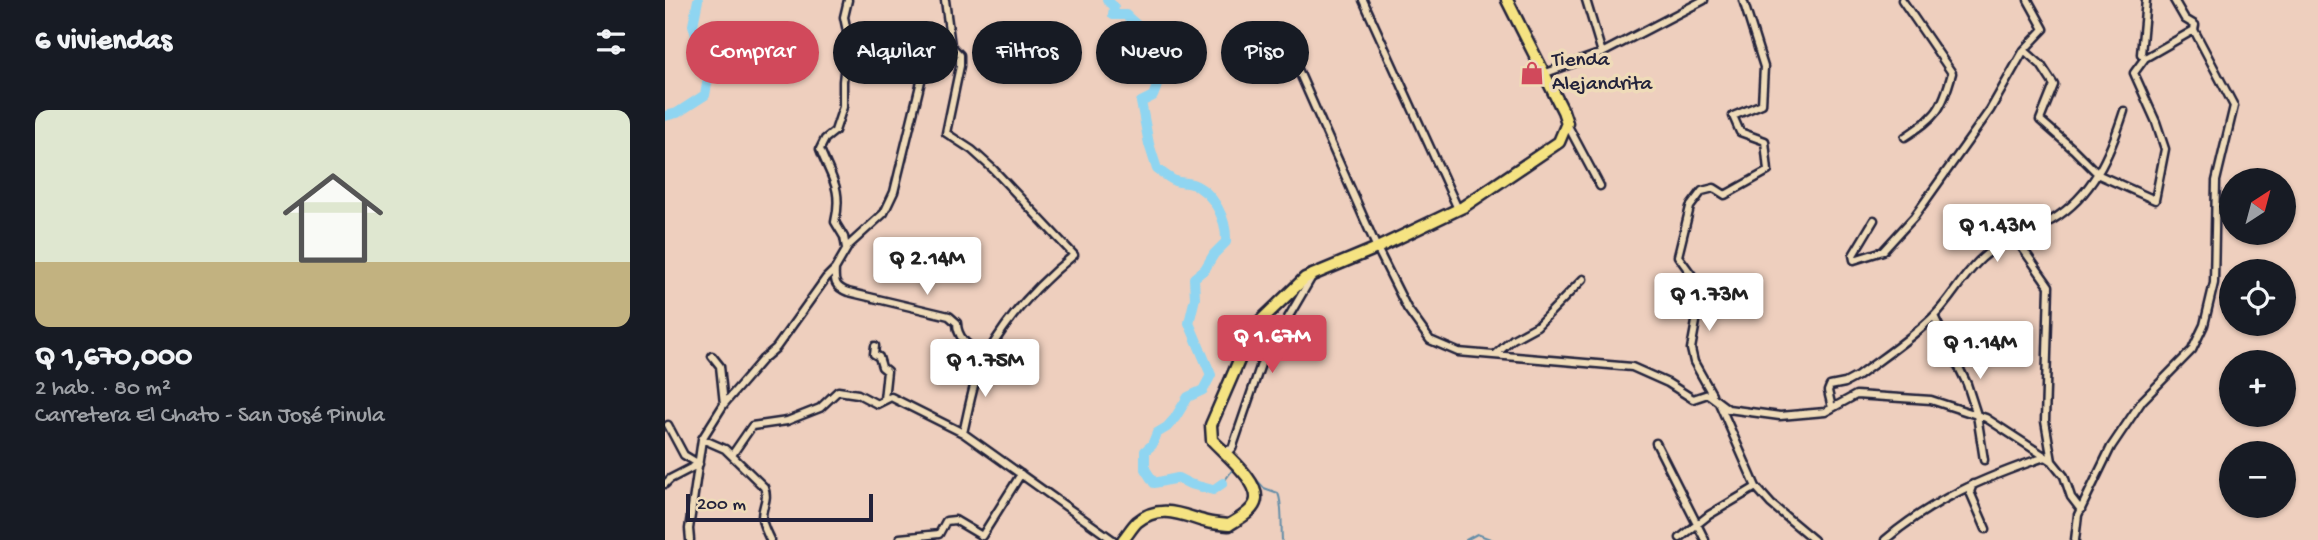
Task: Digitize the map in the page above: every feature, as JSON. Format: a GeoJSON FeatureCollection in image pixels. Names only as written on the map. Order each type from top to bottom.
{"type":"FeatureCollection","features":[{"type":"Feature","properties":{"kind":"main road"},"geometry":{"type":"LineString","coordinates":[[1123,540],[1137,523],[1165,510],[1229,525],[1251,510],[1257,501],[1257,492],[1251,481],[1212,440],[1211,425],[1253,328],[1305,278],[1377,248],[1458,209],[1553,148],[1563,135],[1567,122],[1507,0]]}},
{"type":"Feature","properties":{"kind":"street"},"geometry":{"type":"LineString","coordinates":[[847,250],[845,237],[835,222],[839,205],[833,173],[820,149],[825,139],[835,131],[843,107],[848,36],[843,17],[848,0]]}},
{"type":"Feature","properties":{"kind":"street"},"geometry":{"type":"LineString","coordinates":[[945,0],[948,21]]}},
{"type":"Feature","properties":{"kind":"street"},"geometry":{"type":"LineString","coordinates":[[1363,0],[1458,209]]}},
{"type":"Feature","properties":{"kind":"street"},"geometry":{"type":"LineString","coordinates":[[1586,0],[1602,53]]}},
{"type":"Feature","properties":{"kind":"street"},"geometry":{"type":"LineString","coordinates":[[1543,74],[1602,53],[1705,0]]}},
{"type":"Feature","properties":{"kind":"street"},"geometry":{"type":"LineString","coordinates":[[1743,0],[1764,67],[1762,104],[1733,116],[1740,132],[1765,141],[1767,171],[1725,195],[1714,188],[1702,191],[1690,207],[1678,256],[1702,289],[1691,349],[1694,362],[1717,400],[1756,487],[1814,540]]}},
{"type":"Feature","properties":{"kind":"street"},"geometry":{"type":"LineString","coordinates":[[1902,0],[1952,73],[1945,97],[1931,120],[1905,137]]}},
{"type":"Feature","properties":{"kind":"street"},"geometry":{"type":"LineString","coordinates":[[1874,220],[1853,255],[1854,260],[1884,251],[1914,217],[1990,110],[2024,50],[2045,29],[2028,0]]}},
{"type":"Feature","properties":{"kind":"street"},"geometry":{"type":"LineString","coordinates":[[2145,58],[2141,54],[2146,0]]}},
{"type":"Feature","properties":{"kind":"street"},"geometry":{"type":"LineString","coordinates":[[2075,540],[2081,510],[2111,447],[2142,401],[2192,349],[2204,325],[2214,285],[2216,181],[2234,106],[2194,30],[2196,25],[2185,19],[2174,0]]}},
{"type":"Feature","properties":{"kind":"street"},"geometry":{"type":"LineString","coordinates":[[2024,50],[2041,65],[2055,85],[2040,120],[2099,175],[2155,201],[2165,149],[2134,73],[2145,58],[2194,30]]}},
{"type":"Feature","properties":{"kind":"street"},"geometry":{"type":"LineString","coordinates":[[958,53],[958,76]]}},
{"type":"Feature","properties":{"kind":"street"},"geometry":{"type":"LineString","coordinates":[[690,540],[689,529],[702,439],[724,404],[762,359],[776,348],[835,269],[849,245],[884,213],[894,192],[920,84]]}},
{"type":"Feature","properties":{"kind":"street"},"geometry":{"type":"LineString","coordinates":[[956,84],[946,133],[972,150],[993,169],[1074,255],[1030,296],[985,358],[963,433]]}},
{"type":"Feature","properties":{"kind":"street"},"geometry":{"type":"LineString","coordinates":[[1305,84],[1377,248],[1406,307],[1430,340],[1458,352],[1632,367],[1668,383],[1693,399],[1708,394],[1728,409],[1780,416],[1825,412],[1856,395],[1931,400],[1986,418],[2049,459],[2064,476],[2071,497],[2081,510]]}},
{"type":"Feature","properties":{"kind":"street"},"geometry":{"type":"LineString","coordinates":[[1832,408],[1828,390],[1830,386],[1845,383],[1858,376],[1934,316],[1981,259],[2014,236],[2052,219],[2079,199],[2099,175],[2124,111]]}},
{"type":"Feature","properties":{"kind":"street"},"geometry":{"type":"LineString","coordinates":[[1567,122],[1600,186]]}},
{"type":"Feature","properties":{"kind":"street"},"geometry":{"type":"LineString","coordinates":[[2014,236],[2049,286],[2045,421],[2049,459]]}},
{"type":"Feature","properties":{"kind":"street"},"geometry":{"type":"LineString","coordinates":[[835,269],[834,282],[838,288],[949,316],[957,323],[957,332],[965,343],[985,358]]}},
{"type":"Feature","properties":{"kind":"street"},"geometry":{"type":"LineString","coordinates":[[1225,454],[1232,449],[1261,364],[1313,275]]}},
{"type":"Feature","properties":{"kind":"street"},"geometry":{"type":"LineString","coordinates":[[1495,355],[1513,340],[1537,326],[1583,279]]}},
{"type":"Feature","properties":{"kind":"street"},"geometry":{"type":"LineString","coordinates":[[1934,316],[1967,384],[1977,415],[1984,460]]}},
{"type":"Feature","properties":{"kind":"street"},"geometry":{"type":"LineString","coordinates":[[875,346],[874,354],[879,357],[882,367],[887,371],[884,399]]}},
{"type":"Feature","properties":{"kind":"street"},"geometry":{"type":"LineString","coordinates":[[712,356],[719,366],[724,404]]}},
{"type":"Feature","properties":{"kind":"street"},"geometry":{"type":"LineString","coordinates":[[732,455],[752,426],[787,421],[820,408],[838,391],[858,394],[877,404],[891,397],[963,433],[1113,540]]}},
{"type":"Feature","properties":{"kind":"street"},"geometry":{"type":"LineString","coordinates":[[668,425],[684,454],[699,464]]}},
{"type":"Feature","properties":{"kind":"street"},"geometry":{"type":"LineString","coordinates":[[702,439],[725,449],[764,488],[767,504],[761,514],[770,540]]}},
{"type":"Feature","properties":{"kind":"street"},"geometry":{"type":"LineString","coordinates":[[1656,443],[1705,540]]}},
{"type":"Feature","properties":{"kind":"street"},"geometry":{"type":"LineString","coordinates":[[1885,540],[1922,510],[1993,474],[2049,459]]}},
{"type":"Feature","properties":{"kind":"street"},"geometry":{"type":"LineString","coordinates":[[665,484],[699,464]]}},
{"type":"Feature","properties":{"kind":"street"},"geometry":{"type":"LineString","coordinates":[[900,540],[939,534],[946,521],[955,520],[982,536],[1021,474]]}},
{"type":"Feature","properties":{"kind":"street"},"geometry":{"type":"LineString","coordinates":[[1973,484],[1970,492],[1986,529]]}},
{"type":"Feature","properties":{"kind":"street"},"geometry":{"type":"LineString","coordinates":[[1680,538],[1756,487]]}},
{"type":"Feature","properties":{"kind":"waterway"},"geometry":{"type":"LineString","coordinates":[[665,116],[677,113],[705,95],[708,79],[693,25],[698,0]]}},
{"type":"Feature","properties":{"kind":"waterway"},"geometry":{"type":"LineString","coordinates":[[1107,0],[1114,7],[1113,15],[1126,15],[1155,45],[1159,67],[1156,89],[1153,96],[1141,102],[1157,169],[1175,181],[1192,184],[1207,193],[1218,208],[1226,234],[1226,242],[1214,254],[1205,269],[1194,278],[1195,298],[1189,323],[1211,375],[1203,390],[1188,397],[1175,418],[1157,433],[1152,445],[1145,451],[1145,469],[1154,483],[1178,478],[1213,490],[1223,483]]}},
{"type":"Feature","properties":{"kind":"waterway"},"geometry":{"type":"LineString","coordinates":[[1245,467],[1264,488],[1278,493],[1282,540]]}},
{"type":"Feature","properties":{"kind":"waterway"},"geometry":{"type":"LineString","coordinates":[[1223,483],[1233,469]]}},
{"type":"Feature","properties":{"kind":"waterway"},"geometry":{"type":"LineString","coordinates":[[1466,540],[1477,534],[1493,540]]}},
{"type":"Feature","properties":{"kind":"place","name":"Tienda Alejandrita"},"geometry":{"type":"Point","coordinates":[1532,73]}}]}
